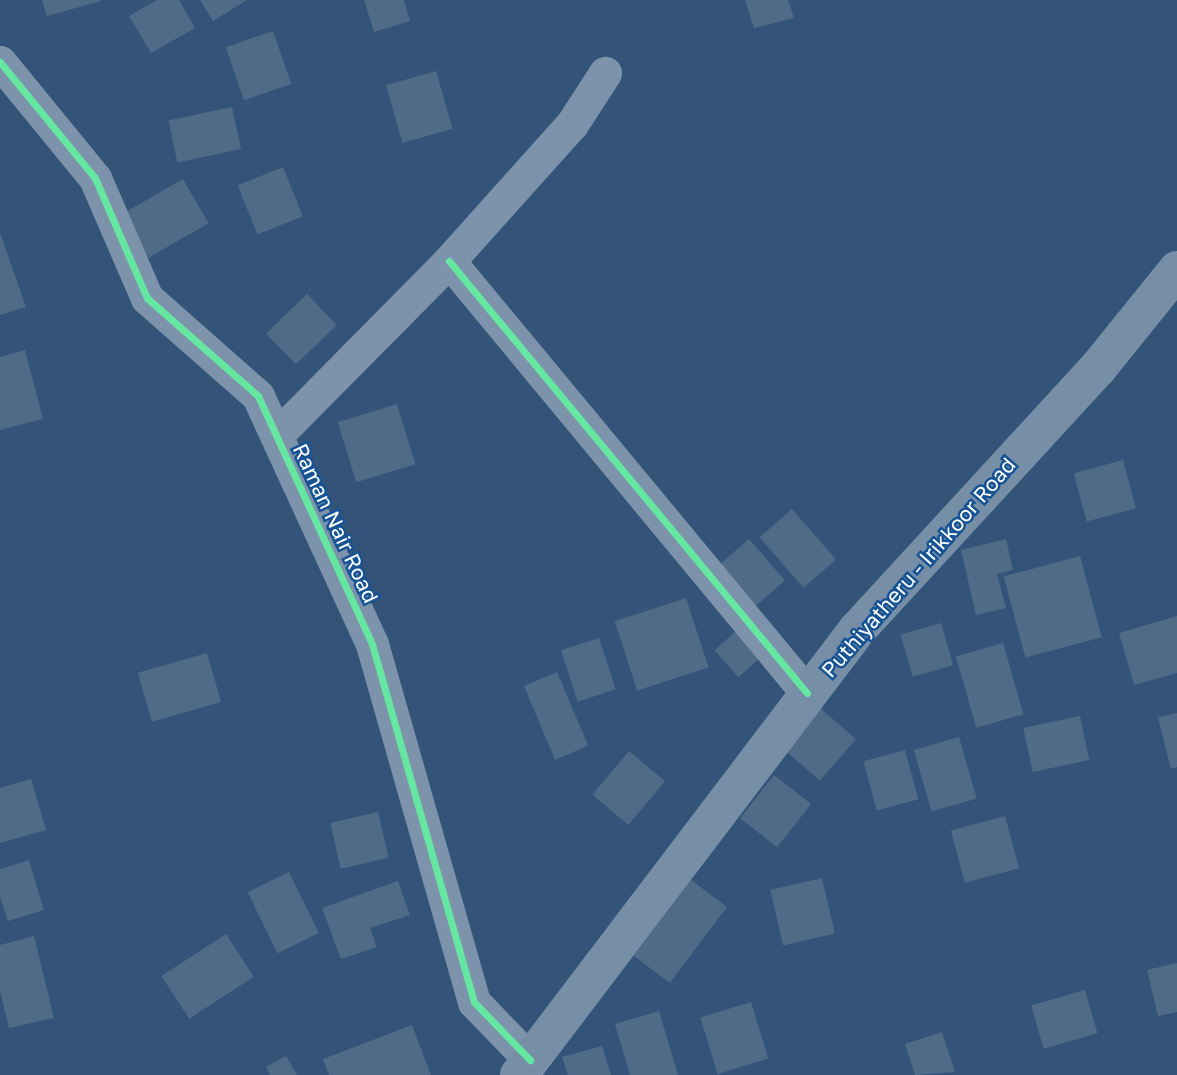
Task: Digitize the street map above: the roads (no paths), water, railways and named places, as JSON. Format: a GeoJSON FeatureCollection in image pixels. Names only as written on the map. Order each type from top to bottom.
{"type":"FeatureCollection","features":[{"type":"Feature","properties":{"kind":"main road","name":"Puthiyatheru - Irikkoor Road"},"geometry":{"type":"LineString","coordinates":[[524,1068],[807,693],[900,582],[1098,368],[1177,270]]}},
{"type":"Feature","properties":{"kind":"street","name":"Raman Nair Road"},"geometry":{"type":"LineString","coordinates":[[0,62],[95,178],[147,298],[258,396],[372,644],[474,1002],[524,1068]]}},
{"type":"Feature","properties":{"kind":"street"},"geometry":{"type":"LineString","coordinates":[[277,436],[449,261],[572,124],[606,73]]}},
{"type":"Feature","properties":{"kind":"street"},"geometry":{"type":"LineString","coordinates":[[449,261],[807,693]]}}]}
